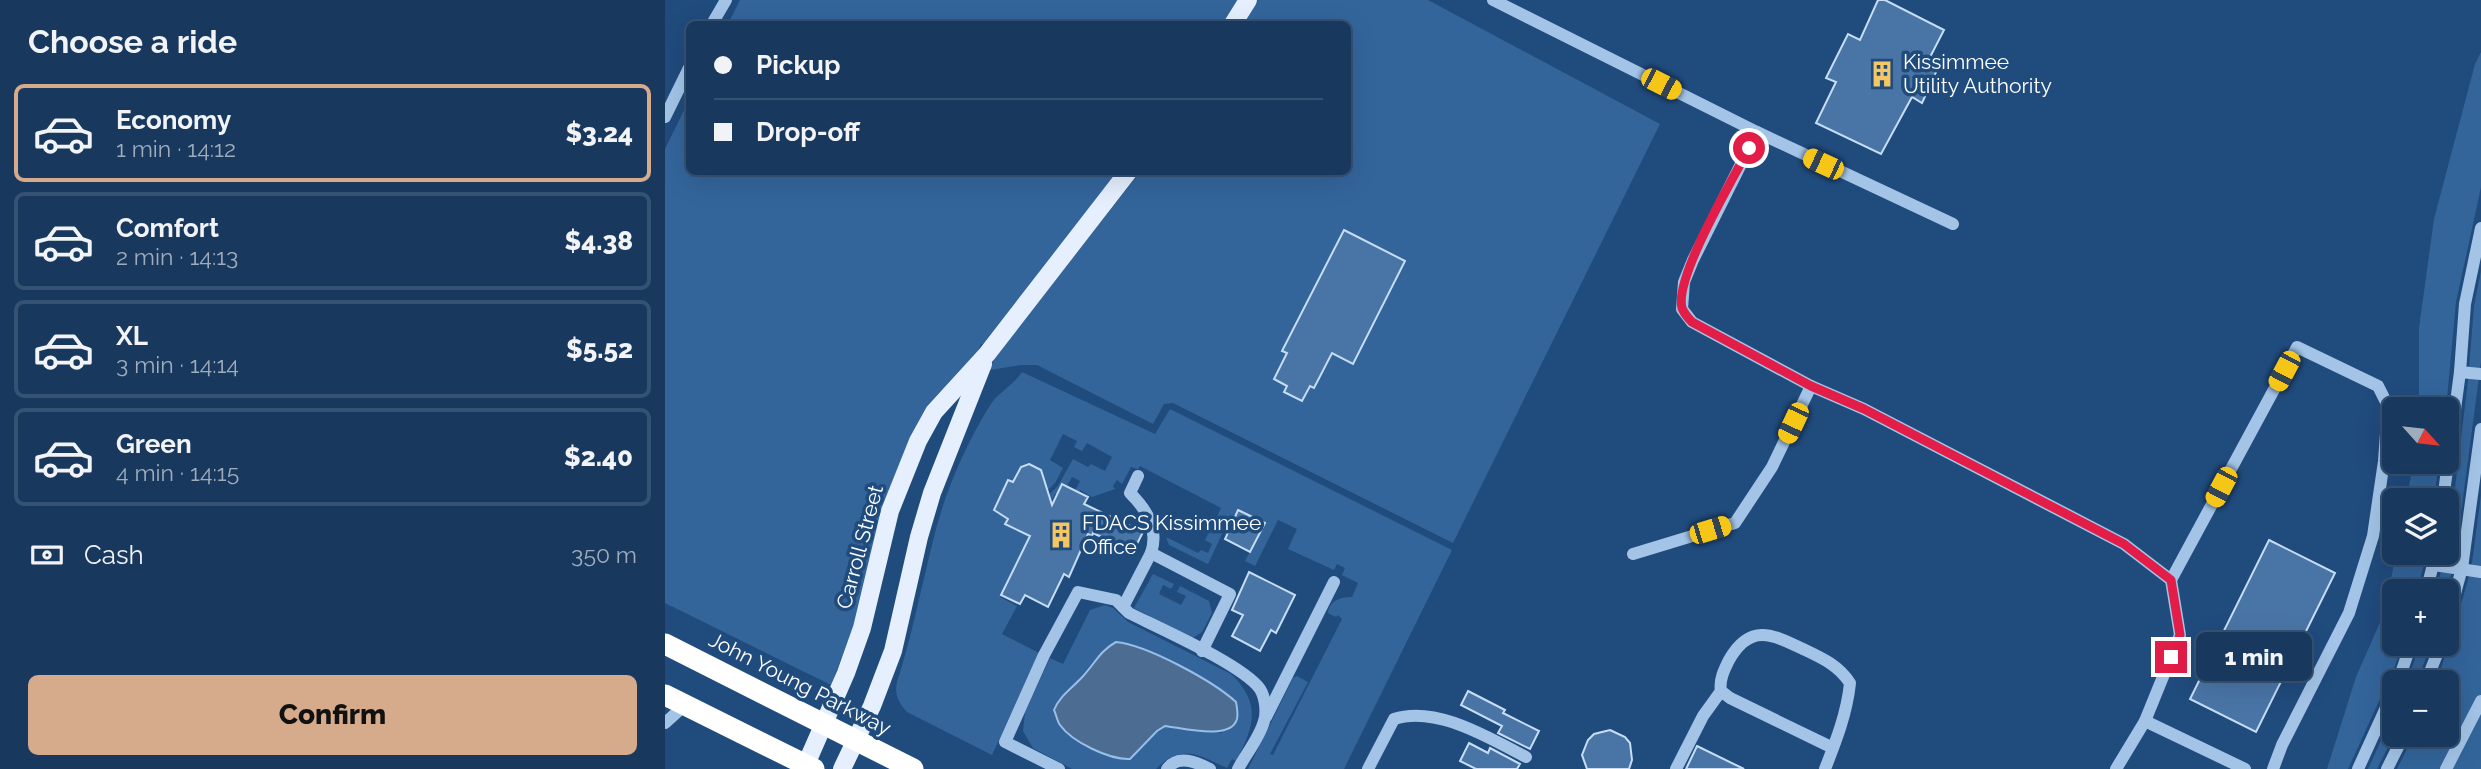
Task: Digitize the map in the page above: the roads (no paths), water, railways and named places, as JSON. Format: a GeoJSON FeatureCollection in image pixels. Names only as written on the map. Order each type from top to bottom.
{"type":"FeatureCollection","features":[{"type":"Feature","properties":{"kind":"highway","name":"John Young Parkway"},"geometry":{"type":"LineString","coordinates":[[665,644],[913,769]]}},
{"type":"Feature","properties":{"kind":"highway"},"geometry":{"type":"LineString","coordinates":[[665,695],[808,768]]}},
{"type":"Feature","properties":{"kind":"main road"},"geometry":{"type":"LineString","coordinates":[[1235,21],[1248,0]]}},
{"type":"Feature","properties":{"kind":"main road","name":"Carroll Street"},"geometry":{"type":"LineString","coordinates":[[808,768],[862,628],[890,511],[918,440],[934,412],[986,354],[1127,175]]}},
{"type":"Feature","properties":{"kind":"main road","name":"Carroll Street"},"geometry":{"type":"LineString","coordinates":[[842,769],[893,651],[932,493],[986,354]]}},
{"type":"Feature","properties":{"kind":"street"},"geometry":{"type":"LineString","coordinates":[[714,21],[726,0]]}},
{"type":"Feature","properties":{"kind":"street"},"geometry":{"type":"LineString","coordinates":[[1493,0],[1757,132],[1953,224]]}},
{"type":"Feature","properties":{"kind":"street"},"geometry":{"type":"LineString","coordinates":[[665,117],[686,74]]}},
{"type":"Feature","properties":{"kind":"street"},"geometry":{"type":"LineString","coordinates":[[1757,132],[1684,282],[1682,309],[1692,322],[1811,386],[1864,409],[2124,544],[2171,580]]}},
{"type":"Feature","properties":{"kind":"street"},"geometry":{"type":"LineString","coordinates":[[2445,488],[2460,372],[2465,304],[2481,228]]}},
{"type":"Feature","properties":{"kind":"street"},"geometry":{"type":"LineString","coordinates":[[2116,769],[2145,721],[2180,635],[2171,580],[2297,347],[2378,386],[2388,406],[2373,536],[2349,613],[2282,745],[2273,769]]}},
{"type":"Feature","properties":{"kind":"street"},"geometry":{"type":"LineString","coordinates":[[2460,372],[2481,374]]}},
{"type":"Feature","properties":{"kind":"street"},"geometry":{"type":"LineString","coordinates":[[1633,554],[1735,523],[1772,467],[1811,386]]}},
{"type":"Feature","properties":{"kind":"street"},"geometry":{"type":"LineString","coordinates":[[2459,579],[2481,429]]}},
{"type":"Feature","properties":{"kind":"street"},"geometry":{"type":"LineString","coordinates":[[1123,607],[1155,541],[1154,526],[1130,493],[1137,477]]}},
{"type":"Feature","properties":{"kind":"street"},"geometry":{"type":"LineString","coordinates":[[1151,553],[1230,594],[1202,651]]}},
{"type":"Feature","properties":{"kind":"street"},"geometry":{"type":"LineString","coordinates":[[2453,565],[2481,572]]}},
{"type":"Feature","properties":{"kind":"street"},"geometry":{"type":"LineString","coordinates":[[1238,769],[1265,721],[1333,582]]}},
{"type":"Feature","properties":{"kind":"street"},"geometry":{"type":"LineString","coordinates":[[1059,769],[1005,742],[1044,655],[1078,592],[1115,600],[1129,613],[1253,681],[1262,692],[1265,721]]}},
{"type":"Feature","properties":{"kind":"street"},"geometry":{"type":"LineString","coordinates":[[1676,769],[1703,716],[1721,691],[1720,683],[1735,650],[1752,637],[1774,635],[1834,665],[1850,683],[1846,711],[1825,769]]}},
{"type":"Feature","properties":{"kind":"street"},"geometry":{"type":"LineString","coordinates":[[1721,691],[1730,698],[1833,748]]}},
{"type":"Feature","properties":{"kind":"street"},"geometry":{"type":"LineString","coordinates":[[2446,769],[2481,701]]}},
{"type":"Feature","properties":{"kind":"street"},"geometry":{"type":"LineString","coordinates":[[665,723],[685,705]]}},
{"type":"Feature","properties":{"kind":"street"},"geometry":{"type":"LineString","coordinates":[[1369,769],[1394,719],[1401,716],[1429,718],[1462,725],[1526,757]]}},
{"type":"Feature","properties":{"kind":"street"},"geometry":{"type":"LineString","coordinates":[[2358,769],[2382,716]]}},
{"type":"Feature","properties":{"kind":"street"},"geometry":{"type":"LineString","coordinates":[[2145,721],[2245,769]]}},
{"type":"Feature","properties":{"kind":"street"},"geometry":{"type":"LineString","coordinates":[[2387,769],[2398,747]]}},
{"type":"Feature","properties":{"kind":"street"},"geometry":{"type":"LineString","coordinates":[[1167,769],[1170,764],[1182,760],[1192,761],[1210,769]]}},
{"type":"Feature","properties":{"kind":"place","name":"Kissimmee Utility Authority"},"geometry":{"type":"Point","coordinates":[1882,74]}},
{"type":"Feature","properties":{"kind":"place","name":"FDACS Kissimmee Office"},"geometry":{"type":"Point","coordinates":[1061,535]}}]}
